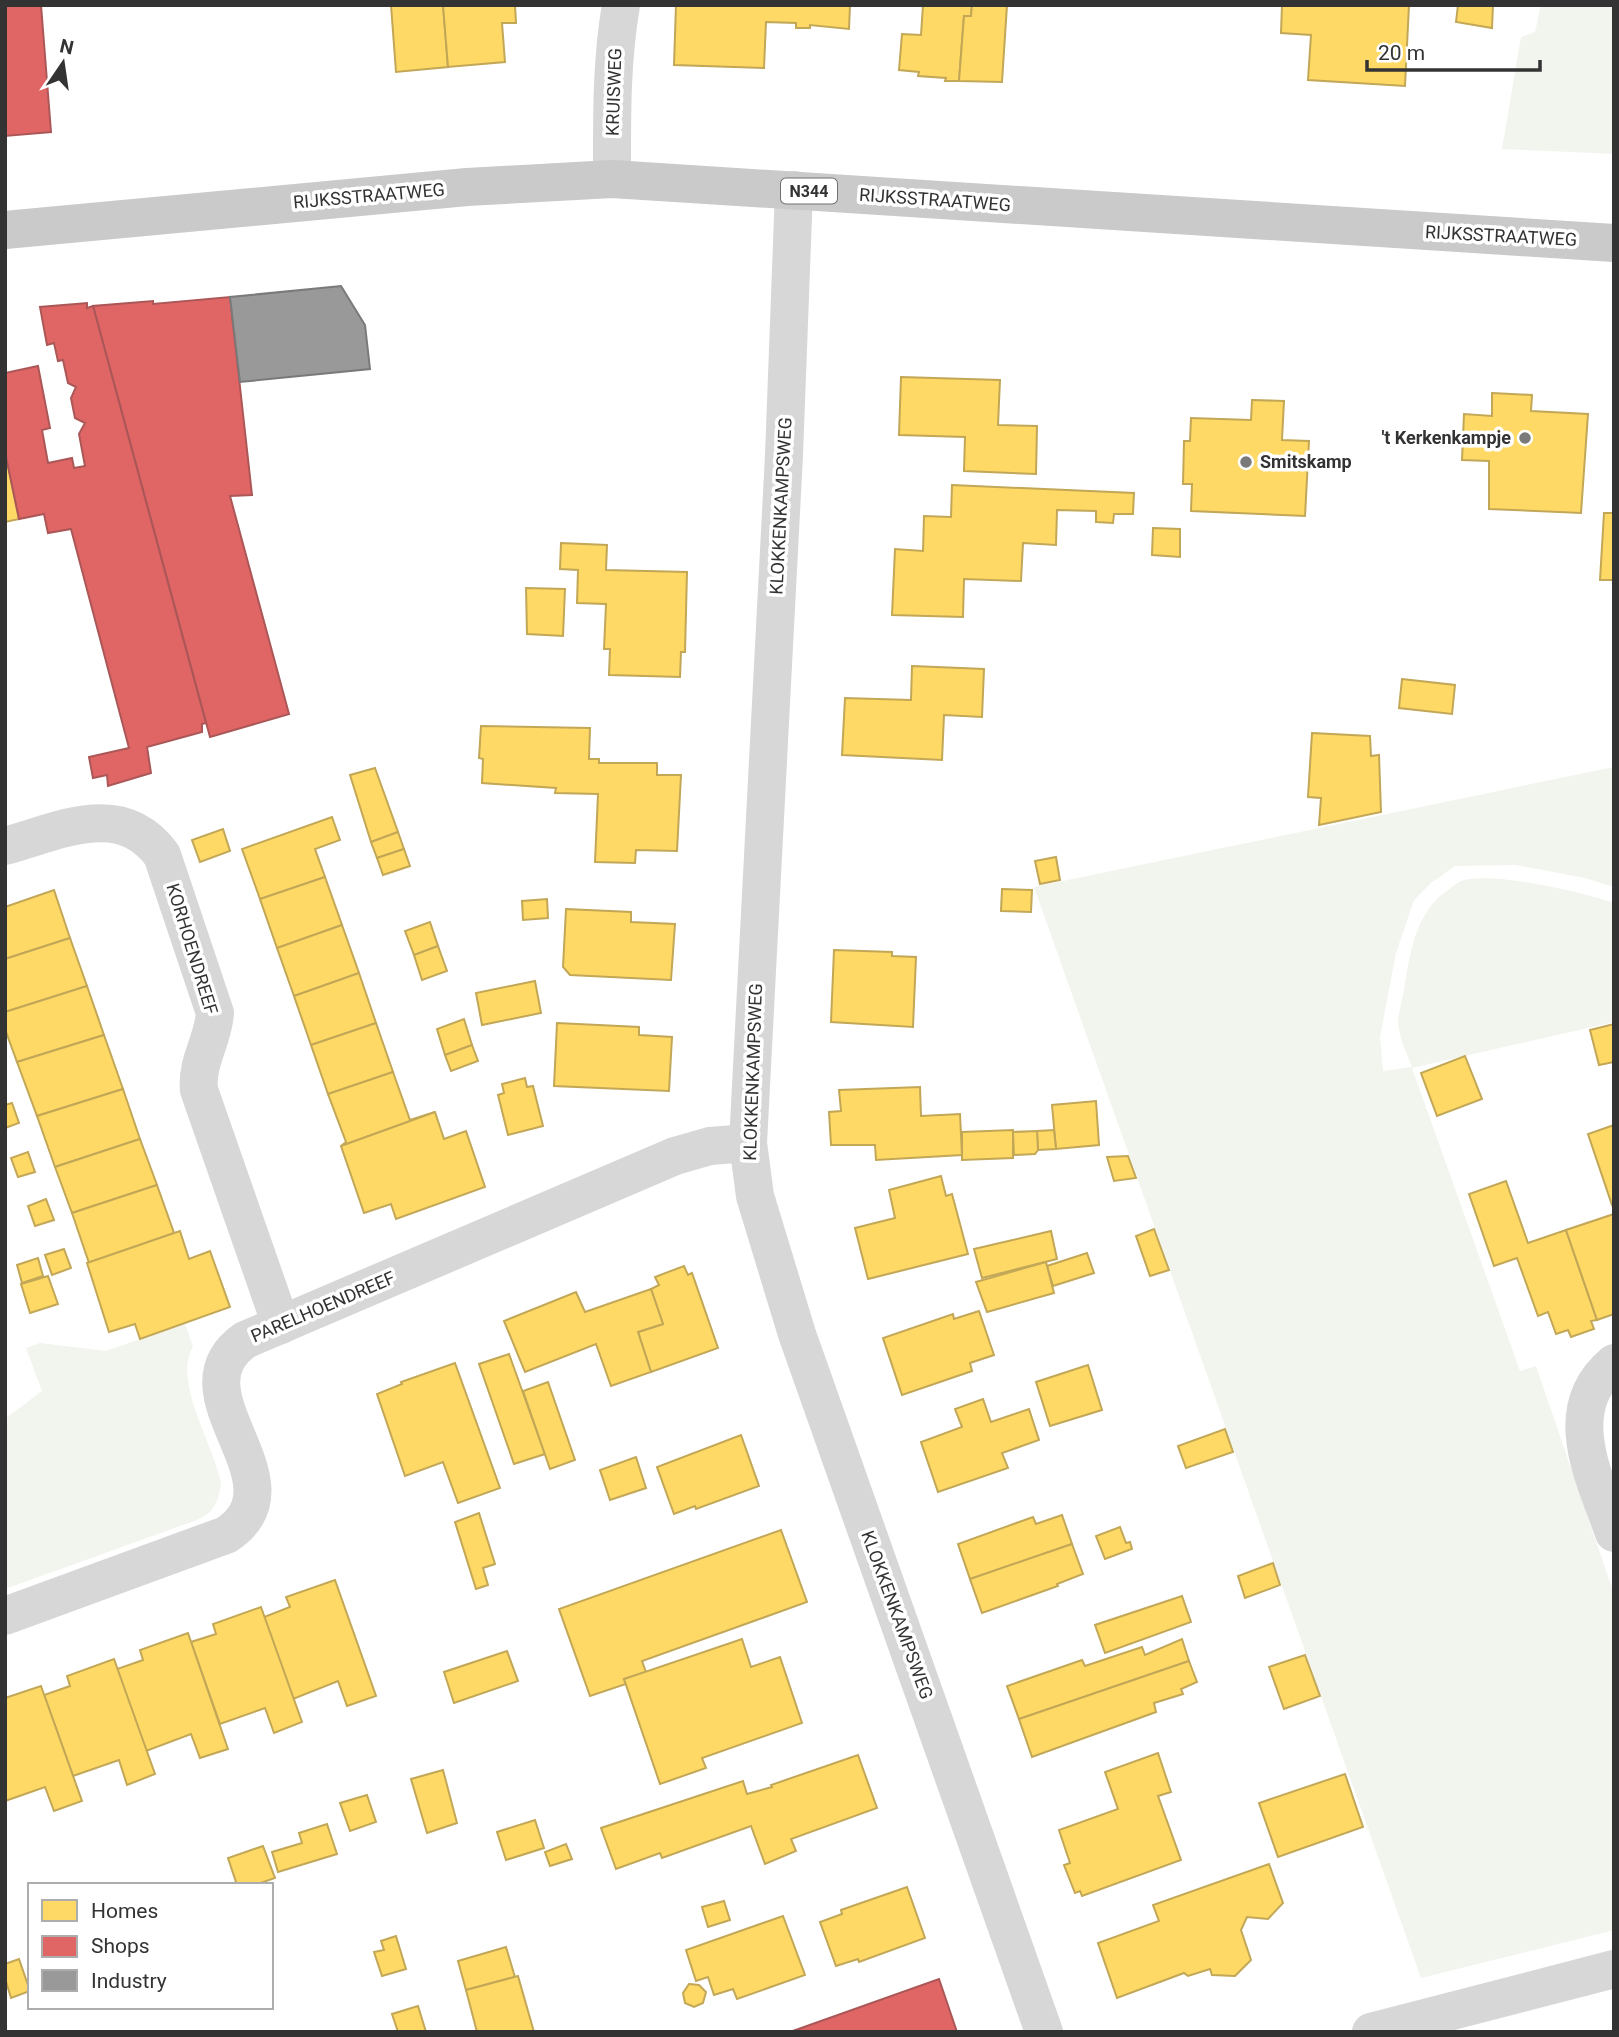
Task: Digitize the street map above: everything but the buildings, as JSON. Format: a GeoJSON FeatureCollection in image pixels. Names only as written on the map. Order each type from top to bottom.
{"type":"FeatureCollection","features":[{"type":"Feature","properties":{"kind":"main road","name":"RIJKSSTRAATWEG"},"geometry":{"type":"LineString","coordinates":[[5,230],[467,187],[612,179],[1614,243]]}},
{"type":"Feature","properties":{"kind":"street","name":"KRUISWEG"},"geometry":{"type":"LineString","coordinates":[[612,179],[612,85],[621,5]]}},
{"type":"Feature","properties":{"kind":"street","name":"KLOKKENKAMPSWEG"},"geometry":{"type":"LineString","coordinates":[[794,190],[784,455],[748,1143],[755,1196],[797,1334],[1044,2032]]}},
{"type":"Feature","properties":{"kind":"street","name":"KORHOENDREEF"},"geometry":{"type":"LineString","coordinates":[[5,846],[80,826],[110,822],[140,832],[153,842],[162,855],[215,1013],[214,1027],[197,1076],[199,1090],[281,1325]]}},
{"type":"Feature","properties":{"kind":"street","name":"PARELHOENDREEF"},"geometry":{"type":"LineString","coordinates":[[5,1616],[236,1529],[251,1509],[254,1486],[223,1398],[221,1373],[227,1357],[238,1345],[675,1156],[710,1146],[748,1143]]}},
{"type":"Feature","properties":{"kind":"street"},"geometry":{"type":"LineString","coordinates":[[1614,1363],[1592,1391],[1586,1406],[1583,1435],[1614,1533]]}},
{"type":"Feature","properties":{"kind":"street"},"geometry":{"type":"LineString","coordinates":[[1371,2032],[1614,1969]]}},
{"type":"Feature","properties":{"kind":"shaded area"},"geometry":{"type":"Polygon","coordinates":[[[1541,5],[1614,5],[1614,154],[1502,149],[1521,37],[1535,32],[1541,5]]]}},
{"type":"Feature","properties":{"kind":"shaded area"},"geometry":{"type":"Polygon","coordinates":[[[1614,767],[1614,887],[1585,878],[1516,865],[1455,866],[1431,883],[1414,900],[1396,953],[1380,1037],[1383,1071],[1412,1067],[1398,1021],[1412,948],[1428,910],[1437,899],[1459,882],[1475,879],[1514,881],[1614,903],[1614,1022],[1412,1068],[1520,1371],[1536,1366],[1614,1594],[1614,1930],[1421,1978],[1034,887],[1614,767]]]}},
{"type":"Feature","properties":{"kind":"shaded area"},"geometry":{"type":"Polygon","coordinates":[[[185,1323],[193,1347],[188,1361],[191,1395],[221,1483],[215,1505],[208,1514],[197,1520],[5,1589],[5,1419],[42,1391],[26,1348],[40,1343],[106,1351],[185,1323]]]}},
{"type":"Feature","properties":{"kind":"place","name":"'t Kerkenkampje"},"geometry":{"type":"Point","coordinates":[1525,438]}},
{"type":"Feature","properties":{"kind":"place","name":"Smitskamp"},"geometry":{"type":"Point","coordinates":[1246,462]}}]}
